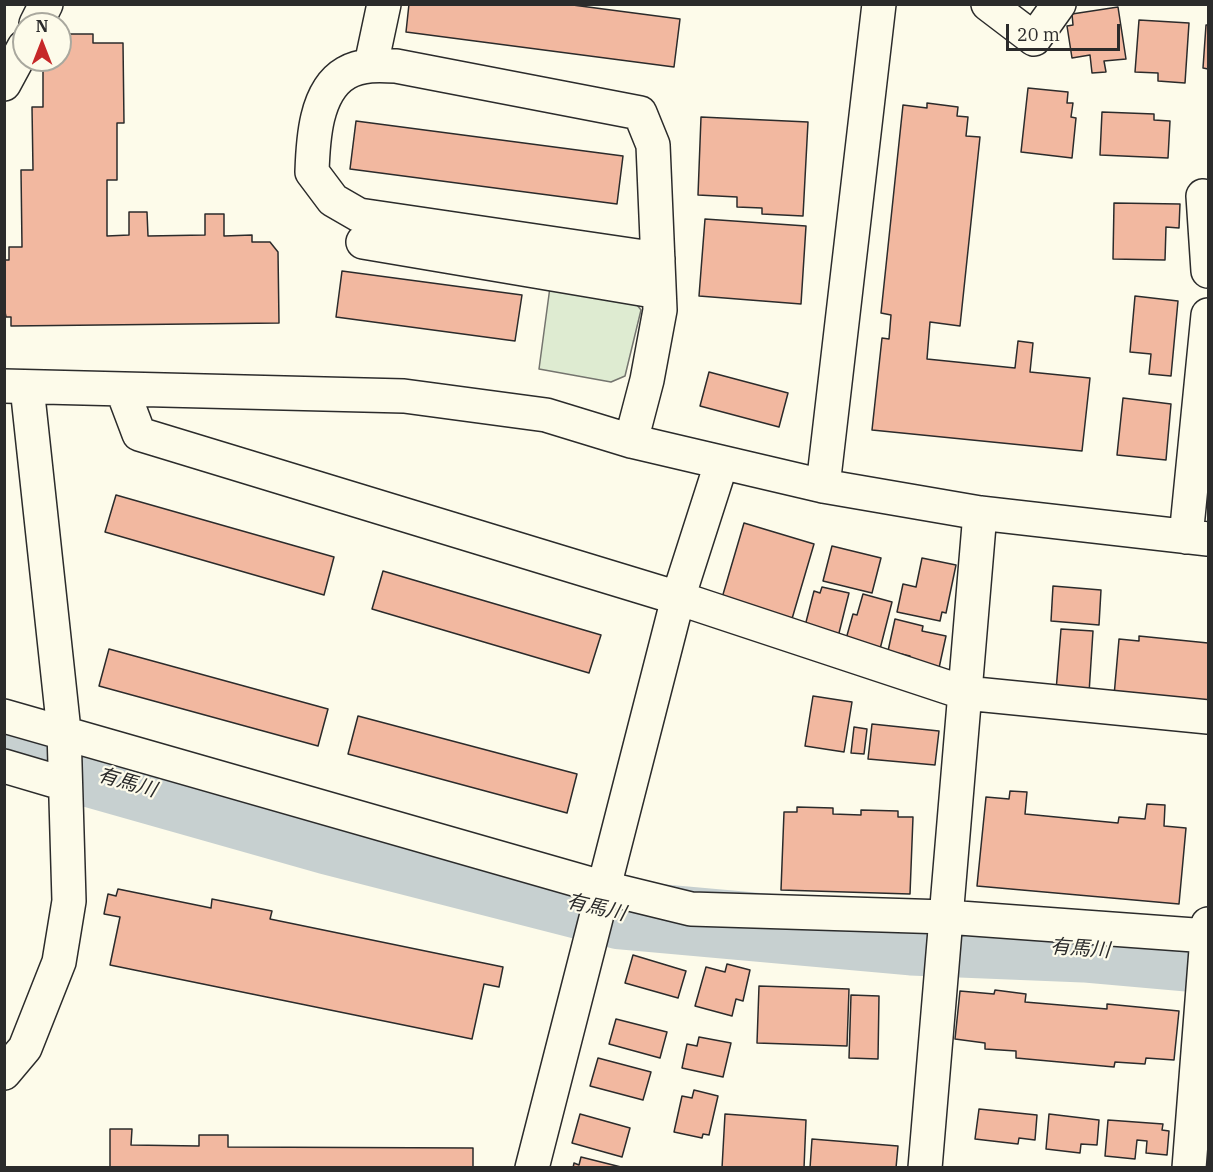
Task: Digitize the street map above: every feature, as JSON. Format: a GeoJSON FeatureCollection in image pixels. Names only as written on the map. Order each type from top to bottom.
{"type":"FeatureCollection","features":[{"type":"Feature","properties":{"kind":"street"},"geometry":{"type":"LineString","coordinates":[[371,65],[384,4]]}},
{"type":"Feature","properties":{"kind":"street"},"geometry":{"type":"LineString","coordinates":[[823,486],[879,4]]}},
{"type":"Feature","properties":{"kind":"street"},"geometry":{"type":"LineString","coordinates":[[988,4],[1034,39],[1059,4]]}},
{"type":"Feature","properties":{"kind":"street"},"geometry":{"type":"LineString","coordinates":[[631,441],[647,380],[660,310],[659,292],[658,259],[653,145],[640,113],[396,66],[371,65],[345,73],[326,94],[314,135],[312,172],[333,200],[359,215],[658,259]]}},
{"type":"Feature","properties":{"kind":"street"},"geometry":{"type":"LineString","coordinates":[[4,84],[12,69]]}},
{"type":"Feature","properties":{"kind":"street"},"geometry":{"type":"LineString","coordinates":[[1203,196],[1209,271]]}},
{"type":"Feature","properties":{"kind":"street"},"geometry":{"type":"LineString","coordinates":[[363,242],[659,292]]}},
{"type":"Feature","properties":{"kind":"street"},"geometry":{"type":"LineString","coordinates":[[4,1073],[25,1048],[59,962],[69,901],[64,733],[16,387],[404,396],[546,415],[631,441],[721,464],[823,486],[980,513],[1198,538],[1209,315]]}},
{"type":"Feature","properties":{"kind":"street"},"geometry":{"type":"LineString","coordinates":[[122,389],[138,434],[678,598],[965,693],[1209,717]]}},
{"type":"Feature","properties":{"kind":"street"},"geometry":{"type":"LineString","coordinates":[[532,1167],[678,598],[721,464]]}},
{"type":"Feature","properties":{"kind":"street"},"geometry":{"type":"LineString","coordinates":[[925,1167],[980,513]]}},
{"type":"Feature","properties":{"kind":"street"},"geometry":{"type":"LineString","coordinates":[[4,716],[604,890],[691,909],[946,919],[1208,934],[1189,1167]]}},
{"type":"Feature","properties":{"kind":"street"},"geometry":{"type":"LineString","coordinates":[[4,766],[65,782]]}},
{"type":"Feature","properties":{"kind":"green space"},"geometry":{"type":"Polygon","coordinates":[[[550,287],[634,301],[641,310],[625,376],[611,382],[539,369],[550,287]]]}},
{"type":"Feature","properties":{"kind":"building"},"geometry":{"type":"Polygon","coordinates":[[[409,4],[565,4],[680,19],[674,67],[406,32],[409,4]]]}},
{"type":"Feature","properties":{"kind":"building"},"geometry":{"type":"Polygon","coordinates":[[[1118,7],[1126,59],[1104,61],[1106,72],[1092,73],[1090,55],[1072,58],[1067,26],[1073,25],[1072,14],[1118,7]]]}},
{"type":"Feature","properties":{"kind":"building"},"geometry":{"type":"Polygon","coordinates":[[[1139,20],[1189,23],[1185,83],[1158,81],[1158,73],[1135,72],[1139,20]]]}},
{"type":"Feature","properties":{"kind":"building"},"geometry":{"type":"Polygon","coordinates":[[[1206,25],[1208,25],[1208,69],[1203,68],[1206,25]]]}},
{"type":"Feature","properties":{"kind":"building"},"geometry":{"type":"Polygon","coordinates":[[[72,34],[93,34],[93,43],[123,43],[124,123],[117,123],[117,180],[107,180],[107,236],[129,235],[129,212],[147,212],[148,236],[205,235],[205,214],[224,214],[224,236],[252,235],[252,242],[270,242],[278,252],[279,323],[11,326],[11,317],[6,317],[4,307],[4,260],[9,260],[9,247],[22,247],[21,170],[33,170],[32,107],[43,107],[43,72],[72,72],[72,34]]]}},
{"type":"Feature","properties":{"kind":"building"},"geometry":{"type":"Polygon","coordinates":[[[1028,88],[1068,92],[1067,103],[1073,103],[1071,117],[1076,118],[1072,158],[1021,152],[1028,88]]]}},
{"type":"Feature","properties":{"kind":"building"},"geometry":{"type":"Polygon","coordinates":[[[927,103],[958,107],[957,116],[968,117],[966,136],[980,137],[960,326],[930,322],[927,359],[1015,368],[1018,341],[1033,343],[1030,372],[1090,378],[1082,451],[872,430],[882,338],[889,339],[891,315],[881,313],[903,105],[927,108],[927,103]]]}},
{"type":"Feature","properties":{"kind":"building"},"geometry":{"type":"Polygon","coordinates":[[[1102,112],[1154,114],[1154,120],[1170,121],[1168,158],[1100,155],[1102,112]]]}},
{"type":"Feature","properties":{"kind":"building"},"geometry":{"type":"Polygon","coordinates":[[[701,117],[808,122],[803,216],[762,214],[762,208],[737,207],[737,197],[698,195],[701,117]]]}},
{"type":"Feature","properties":{"kind":"building"},"geometry":{"type":"Polygon","coordinates":[[[356,121],[623,156],[617,204],[350,169],[356,121]]]}},
{"type":"Feature","properties":{"kind":"building"},"geometry":{"type":"Polygon","coordinates":[[[1114,203],[1180,204],[1179,228],[1166,227],[1165,260],[1113,259],[1114,203]]]}},
{"type":"Feature","properties":{"kind":"building"},"geometry":{"type":"Polygon","coordinates":[[[705,219],[806,226],[801,304],[699,296],[705,219]]]}},
{"type":"Feature","properties":{"kind":"building"},"geometry":{"type":"Polygon","coordinates":[[[342,271],[522,295],[515,341],[336,317],[342,271]]]}},
{"type":"Feature","properties":{"kind":"building"},"geometry":{"type":"Polygon","coordinates":[[[1135,296],[1178,301],[1171,376],[1149,374],[1151,354],[1130,352],[1135,296]]]}},
{"type":"Feature","properties":{"kind":"building"},"geometry":{"type":"Polygon","coordinates":[[[709,372],[788,393],[779,427],[700,406],[709,372]]]}},
{"type":"Feature","properties":{"kind":"building"},"geometry":{"type":"Polygon","coordinates":[[[1123,398],[1171,404],[1166,460],[1117,455],[1123,398]]]}},
{"type":"Feature","properties":{"kind":"building"},"geometry":{"type":"Polygon","coordinates":[[[116,495],[334,557],[324,595],[105,532],[116,495]]]}},
{"type":"Feature","properties":{"kind":"building"},"geometry":{"type":"Polygon","coordinates":[[[744,523],[814,544],[789,629],[719,608],[744,523]]]}},
{"type":"Feature","properties":{"kind":"building"},"geometry":{"type":"Polygon","coordinates":[[[832,546],[881,558],[872,593],[823,581],[832,546]]]}},
{"type":"Feature","properties":{"kind":"building"},"geometry":{"type":"Polygon","coordinates":[[[922,558],[956,565],[946,613],[942,612],[940,621],[897,612],[903,584],[916,587],[922,558]]]}},
{"type":"Feature","properties":{"kind":"building"},"geometry":{"type":"Polygon","coordinates":[[[383,571],[601,635],[589,673],[372,609],[383,571]]]}},
{"type":"Feature","properties":{"kind":"building"},"geometry":{"type":"Polygon","coordinates":[[[1053,586],[1101,590],[1099,625],[1051,621],[1053,586]]]}},
{"type":"Feature","properties":{"kind":"building"},"geometry":{"type":"Polygon","coordinates":[[[822,587],[849,593],[837,641],[805,626],[814,591],[820,593],[822,587]]]}},
{"type":"Feature","properties":{"kind":"building"},"geometry":{"type":"Polygon","coordinates":[[[863,594],[892,602],[879,653],[846,639],[853,614],[857,615],[863,594]]]}},
{"type":"Feature","properties":{"kind":"building"},"geometry":{"type":"Polygon","coordinates":[[[895,619],[923,626],[922,631],[946,636],[939,668],[908,662],[910,656],[888,651],[895,619]]]}},
{"type":"Feature","properties":{"kind":"building"},"geometry":{"type":"Polygon","coordinates":[[[1061,629],[1093,631],[1089,693],[1056,691],[1061,629]]]}},
{"type":"Feature","properties":{"kind":"building"},"geometry":{"type":"Polygon","coordinates":[[[1139,636],[1208,643],[1208,706],[1114,696],[1119,639],[1139,641],[1139,636]]]}},
{"type":"Feature","properties":{"kind":"building"},"geometry":{"type":"Polygon","coordinates":[[[109,649],[328,709],[318,746],[99,686],[109,649]]]}},
{"type":"Feature","properties":{"kind":"building"},"geometry":{"type":"Polygon","coordinates":[[[813,696],[852,702],[844,752],[805,746],[813,696]]]}},
{"type":"Feature","properties":{"kind":"building"},"geometry":{"type":"Polygon","coordinates":[[[358,716],[577,774],[567,813],[348,754],[358,716]]]}},
{"type":"Feature","properties":{"kind":"building"},"geometry":{"type":"Polygon","coordinates":[[[872,724],[939,731],[935,765],[868,759],[872,724]]]}},
{"type":"Feature","properties":{"kind":"building"},"geometry":{"type":"Polygon","coordinates":[[[854,727],[867,729],[864,754],[851,753],[854,727]]]}},
{"type":"Feature","properties":{"kind":"building"},"geometry":{"type":"Polygon","coordinates":[[[1010,791],[1027,792],[1025,814],[1118,823],[1119,817],[1145,819],[1147,804],[1165,805],[1164,826],[1186,828],[1179,904],[977,886],[986,797],[1009,799],[1010,791]]]}},
{"type":"Feature","properties":{"kind":"building"},"geometry":{"type":"Polygon","coordinates":[[[797,807],[833,808],[833,814],[861,815],[861,810],[898,811],[898,817],[913,817],[910,894],[781,890],[784,812],[797,812],[797,807]]]}},
{"type":"Feature","properties":{"kind":"building"},"geometry":{"type":"Polygon","coordinates":[[[118,889],[211,908],[212,899],[272,911],[270,919],[503,967],[499,987],[484,984],[472,1039],[110,965],[120,917],[104,914],[108,894],[116,896],[118,889]]]}},
{"type":"Feature","properties":{"kind":"building"},"geometry":{"type":"Polygon","coordinates":[[[633,955],[686,971],[678,998],[625,983],[633,955]]]}},
{"type":"Feature","properties":{"kind":"building"},"geometry":{"type":"Polygon","coordinates":[[[727,964],[750,970],[743,1001],[736,999],[732,1016],[695,1006],[706,967],[725,972],[727,964]]]}},
{"type":"Feature","properties":{"kind":"building"},"geometry":{"type":"Polygon","coordinates":[[[759,986],[849,989],[847,1046],[757,1043],[759,986]]]}},
{"type":"Feature","properties":{"kind":"building"},"geometry":{"type":"Polygon","coordinates":[[[995,990],[1026,994],[1025,1002],[1107,1009],[1107,1004],[1179,1011],[1174,1060],[1146,1058],[1145,1064],[1115,1062],[1114,1067],[1016,1058],[1016,1051],[985,1049],[985,1043],[955,1039],[960,991],[994,994],[995,990]]]}},
{"type":"Feature","properties":{"kind":"building"},"geometry":{"type":"Polygon","coordinates":[[[851,995],[879,996],[878,1059],[849,1058],[851,995]]]}},
{"type":"Feature","properties":{"kind":"building"},"geometry":{"type":"Polygon","coordinates":[[[616,1019],[667,1032],[660,1058],[609,1044],[616,1019]]]}},
{"type":"Feature","properties":{"kind":"building"},"geometry":{"type":"Polygon","coordinates":[[[699,1037],[731,1043],[723,1077],[682,1068],[687,1044],[697,1046],[699,1037]]]}},
{"type":"Feature","properties":{"kind":"building"},"geometry":{"type":"Polygon","coordinates":[[[598,1058],[651,1072],[643,1100],[590,1086],[598,1058]]]}},
{"type":"Feature","properties":{"kind":"building"},"geometry":{"type":"Polygon","coordinates":[[[694,1090],[718,1096],[709,1135],[703,1134],[702,1138],[674,1132],[682,1096],[692,1098],[694,1090]]]}},
{"type":"Feature","properties":{"kind":"building"},"geometry":{"type":"Polygon","coordinates":[[[979,1109],[1037,1115],[1035,1140],[1019,1138],[1018,1144],[975,1139],[979,1109]]]}},
{"type":"Feature","properties":{"kind":"building"},"geometry":{"type":"Polygon","coordinates":[[[580,1114],[630,1128],[622,1157],[572,1143],[580,1114]]]}},
{"type":"Feature","properties":{"kind":"building"},"geometry":{"type":"Polygon","coordinates":[[[725,1114],[806,1120],[804,1168],[722,1168],[725,1114]]]}},
{"type":"Feature","properties":{"kind":"building"},"geometry":{"type":"Polygon","coordinates":[[[1049,1114],[1099,1120],[1097,1145],[1081,1144],[1080,1153],[1046,1149],[1049,1114]]]}},
{"type":"Feature","properties":{"kind":"building"},"geometry":{"type":"Polygon","coordinates":[[[1108,1120],[1163,1124],[1162,1130],[1169,1131],[1167,1155],[1146,1153],[1147,1141],[1137,1140],[1135,1159],[1105,1156],[1108,1120]]]}},
{"type":"Feature","properties":{"kind":"building"},"geometry":{"type":"Polygon","coordinates":[[[110,1129],[132,1129],[131,1145],[199,1146],[199,1135],[228,1135],[228,1147],[473,1148],[473,1168],[110,1168],[110,1129]]]}},
{"type":"Feature","properties":{"kind":"building"},"geometry":{"type":"Polygon","coordinates":[[[812,1139],[898,1146],[896,1168],[810,1168],[812,1139]]]}},
{"type":"Feature","properties":{"kind":"building"},"geometry":{"type":"Polygon","coordinates":[[[581,1157],[621,1168],[573,1168],[574,1163],[579,1165],[581,1157]]]}},
{"type":"Feature","properties":{"kind":"waterway","name":"有馬川"},"geometry":{"type":"LineString","coordinates":[[4,742],[33,750],[88,772],[328,840],[621,915],[911,941],[1084,948],[1208,959]]}}]}
